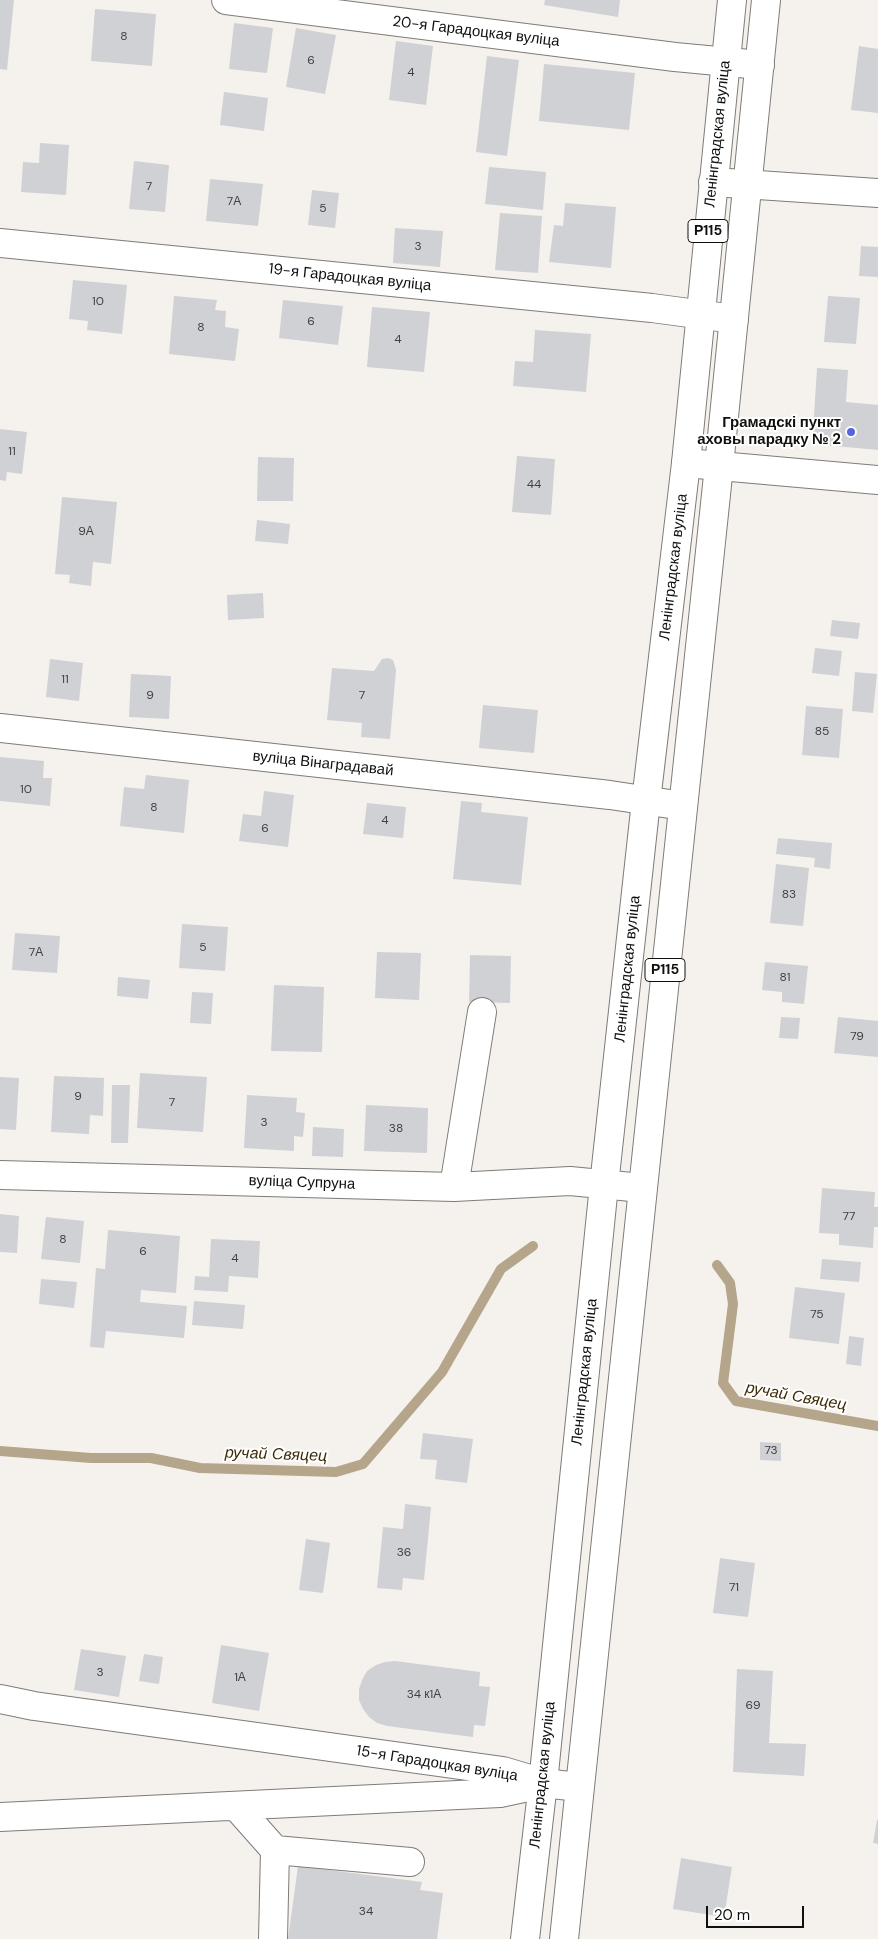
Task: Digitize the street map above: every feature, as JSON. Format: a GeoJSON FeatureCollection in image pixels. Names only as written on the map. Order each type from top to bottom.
{"type":"FeatureCollection","features":[{"type":"Feature","properties":{"kind":"street","name":"20-я Гарадоцкая вуліца"},"geometry":{"type":"LineString","coordinates":[[226,0],[675,57],[760,65]]}},
{"type":"Feature","properties":{"kind":"street","name":"Ленінградская вуліца"},"geometry":{"type":"LineString","coordinates":[[525,1939],[543,1783],[604,1185],[646,801],[686,463],[732,0]]}},
{"type":"Feature","properties":{"kind":"street","name":"Р115"},"geometry":{"type":"LineString","coordinates":[[564,1939],[682,806],[720,466],[766,0]]}},
{"type":"Feature","properties":{"kind":"street"},"geometry":{"type":"LineString","coordinates":[[713,182],[878,193]]}},
{"type":"Feature","properties":{"kind":"street","name":"19-я Гарадоцкая вуліца"},"geometry":{"type":"LineString","coordinates":[[0,243],[652,308],[734,319]]}},
{"type":"Feature","properties":{"kind":"street"},"geometry":{"type":"LineString","coordinates":[[686,463],[878,480]]}},
{"type":"Feature","properties":{"kind":"street","name":"вуліца Вінаградавай"},"geometry":{"type":"LineString","coordinates":[[0,728],[600,794],[682,806]]}},
{"type":"Feature","properties":{"kind":"street"},"geometry":{"type":"LineString","coordinates":[[454,1187],[482,1012]]}},
{"type":"Feature","properties":{"kind":"street","name":"вуліца Супруна"},"geometry":{"type":"LineString","coordinates":[[0,1175],[454,1187],[570,1181],[642,1188]]}},
{"type":"Feature","properties":{"kind":"street","name":"15-я Гарадоцкая вуліца"},"geometry":{"type":"LineString","coordinates":[[0,1699],[34,1706],[503,1771],[543,1783]]}},
{"type":"Feature","properties":{"kind":"street"},"geometry":{"type":"LineString","coordinates":[[543,1783],[579,1787]]}},
{"type":"Feature","properties":{"kind":"street","name":"15-я Гарадоцкая вуліца"},"geometry":{"type":"LineString","coordinates":[[0,1818],[500,1793],[543,1783]]}},
{"type":"Feature","properties":{"kind":"street"},"geometry":{"type":"LineString","coordinates":[[236,1806],[275,1850],[273,1939]]}},
{"type":"Feature","properties":{"kind":"street"},"geometry":{"type":"LineString","coordinates":[[275,1850],[410,1862]]}},
{"type":"Feature","properties":{"kind":"building"},"geometry":{"type":"Polygon","coordinates":[[[0,0],[14,0],[7,70],[0,69],[0,0]]]}},
{"type":"Feature","properties":{"kind":"building"},"geometry":{"type":"Polygon","coordinates":[[[545,0],[620,0],[618,17],[544,5],[545,0]]]}},
{"type":"Feature","properties":{"kind":"building"},"geometry":{"type":"Polygon","coordinates":[[[95,9],[156,14],[152,66],[91,61],[95,9]]]}},
{"type":"Feature","properties":{"kind":"building"},"geometry":{"type":"Polygon","coordinates":[[[234,23],[273,28],[267,73],[229,69],[234,23]]]}},
{"type":"Feature","properties":{"kind":"building"},"geometry":{"type":"Polygon","coordinates":[[[296,28],[336,35],[325,94],[286,87],[296,28]]]}},
{"type":"Feature","properties":{"kind":"building"},"geometry":{"type":"Polygon","coordinates":[[[396,41],[433,46],[426,105],[389,100],[396,41]]]}},
{"type":"Feature","properties":{"kind":"building"},"geometry":{"type":"Polygon","coordinates":[[[859,46],[878,49],[878,113],[851,110],[859,46]]]}},
{"type":"Feature","properties":{"kind":"building"},"geometry":{"type":"Polygon","coordinates":[[[487,56],[519,60],[507,156],[476,152],[487,56]]]}},
{"type":"Feature","properties":{"kind":"building"},"geometry":{"type":"Polygon","coordinates":[[[544,64],[635,73],[629,130],[539,121],[544,64]]]}},
{"type":"Feature","properties":{"kind":"building"},"geometry":{"type":"Polygon","coordinates":[[[224,92],[268,98],[264,131],[220,125],[224,92]]]}},
{"type":"Feature","properties":{"kind":"building"},"geometry":{"type":"Polygon","coordinates":[[[40,143],[69,145],[66,195],[21,192],[23,162],[39,163],[40,143]]]}},
{"type":"Feature","properties":{"kind":"building"},"geometry":{"type":"Polygon","coordinates":[[[134,161],[169,165],[165,212],[129,209],[134,161]]]}},
{"type":"Feature","properties":{"kind":"building"},"geometry":{"type":"Polygon","coordinates":[[[489,167],[546,172],[543,210],[485,204],[489,167]]]}},
{"type":"Feature","properties":{"kind":"building"},"geometry":{"type":"Polygon","coordinates":[[[210,179],[263,184],[258,226],[206,221],[210,179]]]}},
{"type":"Feature","properties":{"kind":"building"},"geometry":{"type":"Polygon","coordinates":[[[312,190],[339,193],[335,228],[308,225],[312,190]]]}},
{"type":"Feature","properties":{"kind":"building"},"geometry":{"type":"Polygon","coordinates":[[[565,203],[616,207],[611,268],[549,262],[554,225],[563,226],[565,203]]]}},
{"type":"Feature","properties":{"kind":"building"},"geometry":{"type":"Polygon","coordinates":[[[500,213],[542,216],[538,273],[495,270],[500,213]]]}},
{"type":"Feature","properties":{"kind":"building"},"geometry":{"type":"Polygon","coordinates":[[[395,228],[443,231],[440,267],[393,263],[395,228]]]}},
{"type":"Feature","properties":{"kind":"building"},"geometry":{"type":"Polygon","coordinates":[[[861,246],[878,247],[878,277],[859,276],[861,246]]]}},
{"type":"Feature","properties":{"kind":"building"},"geometry":{"type":"Polygon","coordinates":[[[73,280],[127,285],[122,334],[87,330],[88,321],[69,319],[73,280]]]}},
{"type":"Feature","properties":{"kind":"building"},"geometry":{"type":"Polygon","coordinates":[[[174,296],[217,300],[215,310],[226,311],[225,327],[239,329],[235,361],[169,354],[174,296]]]}},
{"type":"Feature","properties":{"kind":"building"},"geometry":{"type":"Polygon","coordinates":[[[828,296],[860,298],[856,344],[824,342],[828,296]]]}},
{"type":"Feature","properties":{"kind":"building"},"geometry":{"type":"Polygon","coordinates":[[[283,300],[343,306],[338,345],[279,338],[283,300]]]}},
{"type":"Feature","properties":{"kind":"building"},"geometry":{"type":"Polygon","coordinates":[[[372,307],[430,312],[424,372],[367,367],[372,307]]]}},
{"type":"Feature","properties":{"kind":"building"},"geometry":{"type":"Polygon","coordinates":[[[535,330],[591,334],[586,392],[513,386],[515,361],[533,362],[535,330]]]}},
{"type":"Feature","properties":{"kind":"building"},"geometry":{"type":"Polygon","coordinates":[[[817,368],[848,370],[846,402],[878,405],[878,450],[824,445],[813,432],[817,368]]]}},
{"type":"Feature","properties":{"kind":"building"},"geometry":{"type":"Polygon","coordinates":[[[0,429],[27,432],[22,474],[7,472],[6,481],[0,480],[0,429]]]}},
{"type":"Feature","properties":{"kind":"building"},"geometry":{"type":"Polygon","coordinates":[[[517,456],[555,459],[551,515],[512,512],[517,456]]]}},
{"type":"Feature","properties":{"kind":"building"},"geometry":{"type":"Polygon","coordinates":[[[258,457],[294,458],[293,501],[257,501],[258,457]]]}},
{"type":"Feature","properties":{"kind":"building"},"geometry":{"type":"Polygon","coordinates":[[[62,497],[117,502],[111,564],[93,562],[91,586],[69,583],[70,575],[55,574],[62,497]]]}},
{"type":"Feature","properties":{"kind":"building"},"geometry":{"type":"Polygon","coordinates":[[[257,520],[290,524],[288,544],[255,541],[257,520]]]}},
{"type":"Feature","properties":{"kind":"building"},"geometry":{"type":"Polygon","coordinates":[[[263,593],[264,618],[228,620],[227,595],[263,593]]]}},
{"type":"Feature","properties":{"kind":"building"},"geometry":{"type":"Polygon","coordinates":[[[832,620],[860,623],[858,639],[830,636],[832,620]]]}},
{"type":"Feature","properties":{"kind":"building"},"geometry":{"type":"Polygon","coordinates":[[[815,648],[842,651],[839,676],[812,673],[815,648]]]}},
{"type":"Feature","properties":{"kind":"building"},"geometry":{"type":"Polygon","coordinates":[[[388,658],[393,660],[396,670],[390,739],[361,737],[362,723],[327,720],[332,668],[374,671],[382,659],[388,658]]]}},
{"type":"Feature","properties":{"kind":"building"},"geometry":{"type":"Polygon","coordinates":[[[50,659],[83,663],[79,701],[46,697],[50,659]]]}},
{"type":"Feature","properties":{"kind":"building"},"geometry":{"type":"Polygon","coordinates":[[[855,672],[877,674],[873,713],[852,711],[855,672]]]}},
{"type":"Feature","properties":{"kind":"building"},"geometry":{"type":"Polygon","coordinates":[[[131,674],[171,676],[169,719],[129,717],[131,674]]]}},
{"type":"Feature","properties":{"kind":"building"},"geometry":{"type":"Polygon","coordinates":[[[483,705],[538,710],[534,753],[479,748],[483,705]]]}},
{"type":"Feature","properties":{"kind":"building"},"geometry":{"type":"Polygon","coordinates":[[[806,706],[843,709],[839,758],[802,755],[806,706]]]}},
{"type":"Feature","properties":{"kind":"building"},"geometry":{"type":"Polygon","coordinates":[[[0,757],[44,761],[43,778],[52,778],[50,806],[0,801],[0,757]]]}},
{"type":"Feature","properties":{"kind":"building"},"geometry":{"type":"Polygon","coordinates":[[[146,775],[189,780],[184,833],[120,826],[124,787],[144,789],[146,775]]]}},
{"type":"Feature","properties":{"kind":"building"},"geometry":{"type":"Polygon","coordinates":[[[264,791],[294,795],[288,847],[239,841],[243,814],[261,816],[264,791]]]}},
{"type":"Feature","properties":{"kind":"building"},"geometry":{"type":"Polygon","coordinates":[[[461,801],[482,803],[481,812],[528,817],[521,885],[453,879],[461,801]]]}},
{"type":"Feature","properties":{"kind":"building"},"geometry":{"type":"Polygon","coordinates":[[[367,803],[406,807],[403,838],[363,834],[367,803]]]}},
{"type":"Feature","properties":{"kind":"building"},"geometry":{"type":"Polygon","coordinates":[[[778,838],[832,843],[830,869],[814,867],[815,858],[776,854],[778,838]]]}},
{"type":"Feature","properties":{"kind":"building"},"geometry":{"type":"Polygon","coordinates":[[[776,864],[809,868],[803,926],[770,923],[776,864]]]}},
{"type":"Feature","properties":{"kind":"building"},"geometry":{"type":"Polygon","coordinates":[[[182,924],[228,927],[225,971],[179,968],[182,924]]]}},
{"type":"Feature","properties":{"kind":"building"},"geometry":{"type":"Polygon","coordinates":[[[15,933],[60,936],[57,973],[12,970],[15,933]]]}},
{"type":"Feature","properties":{"kind":"building"},"geometry":{"type":"Polygon","coordinates":[[[377,952],[421,953],[419,1000],[375,998],[377,952]]]}},
{"type":"Feature","properties":{"kind":"building"},"geometry":{"type":"Polygon","coordinates":[[[470,955],[511,956],[510,1003],[469,1002],[470,955]]]}},
{"type":"Feature","properties":{"kind":"building"},"geometry":{"type":"Polygon","coordinates":[[[765,962],[808,966],[804,1004],[782,1002],[782,992],[762,990],[765,962]]]}},
{"type":"Feature","properties":{"kind":"building"},"geometry":{"type":"Polygon","coordinates":[[[118,977],[150,980],[148,999],[117,996],[118,977]]]}},
{"type":"Feature","properties":{"kind":"building"},"geometry":{"type":"Polygon","coordinates":[[[274,985],[324,987],[322,1052],[271,1051],[274,985]]]}},
{"type":"Feature","properties":{"kind":"building"},"geometry":{"type":"Polygon","coordinates":[[[192,992],[213,993],[211,1024],[190,1023],[192,992]]]}},
{"type":"Feature","properties":{"kind":"building"},"geometry":{"type":"Polygon","coordinates":[[[781,1017],[800,1018],[798,1039],[779,1038],[781,1017]]]}},
{"type":"Feature","properties":{"kind":"building"},"geometry":{"type":"Polygon","coordinates":[[[838,1017],[878,1021],[878,1057],[834,1053],[838,1017]]]}},
{"type":"Feature","properties":{"kind":"building"},"geometry":{"type":"Polygon","coordinates":[[[140,1073],[207,1077],[203,1132],[137,1128],[140,1073]]]}},
{"type":"Feature","properties":{"kind":"building"},"geometry":{"type":"Polygon","coordinates":[[[54,1076],[104,1078],[103,1116],[90,1115],[89,1134],[51,1132],[54,1076]]]}},
{"type":"Feature","properties":{"kind":"building"},"geometry":{"type":"Polygon","coordinates":[[[0,1077],[19,1078],[16,1130],[0,1129],[0,1077]]]}},
{"type":"Feature","properties":{"kind":"building"},"geometry":{"type":"Polygon","coordinates":[[[112,1085],[130,1085],[128,1143],[111,1143],[112,1085]]]}},
{"type":"Feature","properties":{"kind":"building"},"geometry":{"type":"Polygon","coordinates":[[[247,1095],[297,1098],[296,1112],[305,1113],[303,1137],[294,1136],[294,1151],[244,1148],[247,1095]]]}},
{"type":"Feature","properties":{"kind":"building"},"geometry":{"type":"Polygon","coordinates":[[[366,1105],[428,1108],[427,1153],[364,1151],[366,1105]]]}},
{"type":"Feature","properties":{"kind":"building"},"geometry":{"type":"Polygon","coordinates":[[[313,1127],[344,1129],[343,1157],[312,1156],[313,1127]]]}},
{"type":"Feature","properties":{"kind":"building"},"geometry":{"type":"Polygon","coordinates":[[[822,1188],[875,1192],[874,1207],[878,1207],[878,1227],[874,1227],[873,1248],[839,1245],[839,1234],[819,1233],[822,1188]]]}},
{"type":"Feature","properties":{"kind":"building"},"geometry":{"type":"Polygon","coordinates":[[[0,1214],[19,1216],[17,1253],[0,1252],[0,1214]]]}},
{"type":"Feature","properties":{"kind":"building"},"geometry":{"type":"Polygon","coordinates":[[[46,1217],[84,1221],[80,1263],[41,1259],[46,1217]]]}},
{"type":"Feature","properties":{"kind":"building"},"geometry":{"type":"Polygon","coordinates":[[[108,1230],[180,1236],[176,1293],[141,1290],[140,1302],[187,1306],[184,1338],[106,1331],[104,1348],[90,1347],[96,1268],[105,1269],[108,1230]]]}},
{"type":"Feature","properties":{"kind":"building"},"geometry":{"type":"Polygon","coordinates":[[[211,1239],[260,1241],[258,1278],[229,1276],[228,1292],[194,1290],[195,1276],[209,1277],[211,1239]]]}},
{"type":"Feature","properties":{"kind":"building"},"geometry":{"type":"Polygon","coordinates":[[[822,1259],[861,1262],[859,1282],[820,1279],[822,1259]]]}},
{"type":"Feature","properties":{"kind":"building"},"geometry":{"type":"Polygon","coordinates":[[[41,1279],[77,1282],[74,1308],[39,1304],[41,1279]]]}},
{"type":"Feature","properties":{"kind":"building"},"geometry":{"type":"Polygon","coordinates":[[[795,1287],[845,1293],[839,1344],[789,1338],[795,1287]]]}},
{"type":"Feature","properties":{"kind":"building"},"geometry":{"type":"Polygon","coordinates":[[[194,1301],[245,1305],[243,1329],[192,1325],[194,1301]]]}},
{"type":"Feature","properties":{"kind":"building"},"geometry":{"type":"Polygon","coordinates":[[[849,1336],[864,1338],[861,1366],[846,1364],[849,1336]]]}},
{"type":"Feature","properties":{"kind":"building"},"geometry":{"type":"Polygon","coordinates":[[[423,1433],[473,1439],[467,1483],[435,1479],[437,1460],[420,1459],[423,1433]]]}},
{"type":"Feature","properties":{"kind":"building"},"geometry":{"type":"Polygon","coordinates":[[[760,1442],[781,1443],[781,1461],[760,1460],[760,1442]]]}},
{"type":"Feature","properties":{"kind":"building"},"geometry":{"type":"Polygon","coordinates":[[[405,1504],[431,1507],[424,1580],[403,1578],[402,1590],[377,1588],[383,1527],[403,1529],[405,1504]]]}},
{"type":"Feature","properties":{"kind":"building"},"geometry":{"type":"Polygon","coordinates":[[[306,1539],[330,1543],[323,1593],[299,1590],[306,1539]]]}},
{"type":"Feature","properties":{"kind":"building"},"geometry":{"type":"Polygon","coordinates":[[[720,1558],[755,1563],[748,1617],[713,1613],[720,1558]]]}},
{"type":"Feature","properties":{"kind":"building"},"geometry":{"type":"Polygon","coordinates":[[[221,1645],[269,1653],[259,1711],[212,1703],[221,1645]]]}},
{"type":"Feature","properties":{"kind":"building"},"geometry":{"type":"Polygon","coordinates":[[[81,1649],[126,1656],[119,1697],[74,1690],[81,1649]]]}},
{"type":"Feature","properties":{"kind":"building"},"geometry":{"type":"Polygon","coordinates":[[[144,1654],[163,1657],[159,1684],[139,1681],[144,1654]]]}},
{"type":"Feature","properties":{"kind":"building"},"geometry":{"type":"Polygon","coordinates":[[[395,1661],[480,1672],[479,1686],[490,1687],[485,1726],[474,1725],[473,1737],[387,1726],[377,1723],[363,1709],[359,1700],[359,1689],[367,1671],[376,1665],[395,1661]]]}},
{"type":"Feature","properties":{"kind":"building"},"geometry":{"type":"Polygon","coordinates":[[[737,1669],[773,1671],[769,1743],[806,1744],[804,1776],[733,1772],[737,1669]]]}},
{"type":"Feature","properties":{"kind":"building"},"geometry":{"type":"Polygon","coordinates":[[[878,1820],[878,1844],[873,1843],[878,1820]]]}},
{"type":"Feature","properties":{"kind":"building"},"geometry":{"type":"Polygon","coordinates":[[[681,1858],[732,1867],[724,1917],[673,1909],[681,1858]]]}},
{"type":"Feature","properties":{"kind":"building"},"geometry":{"type":"Polygon","coordinates":[[[298,1866],[422,1882],[420,1890],[443,1893],[437,1939],[288,1939],[298,1866]]]}},
{"type":"Feature","properties":{"kind":"waterway","name":"ручай Свяцец"},"geometry":{"type":"LineString","coordinates":[[0,1451],[91,1458],[151,1458],[200,1468],[336,1472],[363,1464],[442,1372],[501,1269],[533,1246]]}},
{"type":"Feature","properties":{"kind":"waterway","name":"ручай Свяцец"},"geometry":{"type":"LineString","coordinates":[[717,1265],[730,1283],[733,1304],[723,1383],[736,1401],[878,1426]]}},
{"type":"Feature","properties":{"kind":"place","name":"Грамадскі пункт аховы парадку № 2"},"geometry":{"type":"Point","coordinates":[851,432]}}]}
